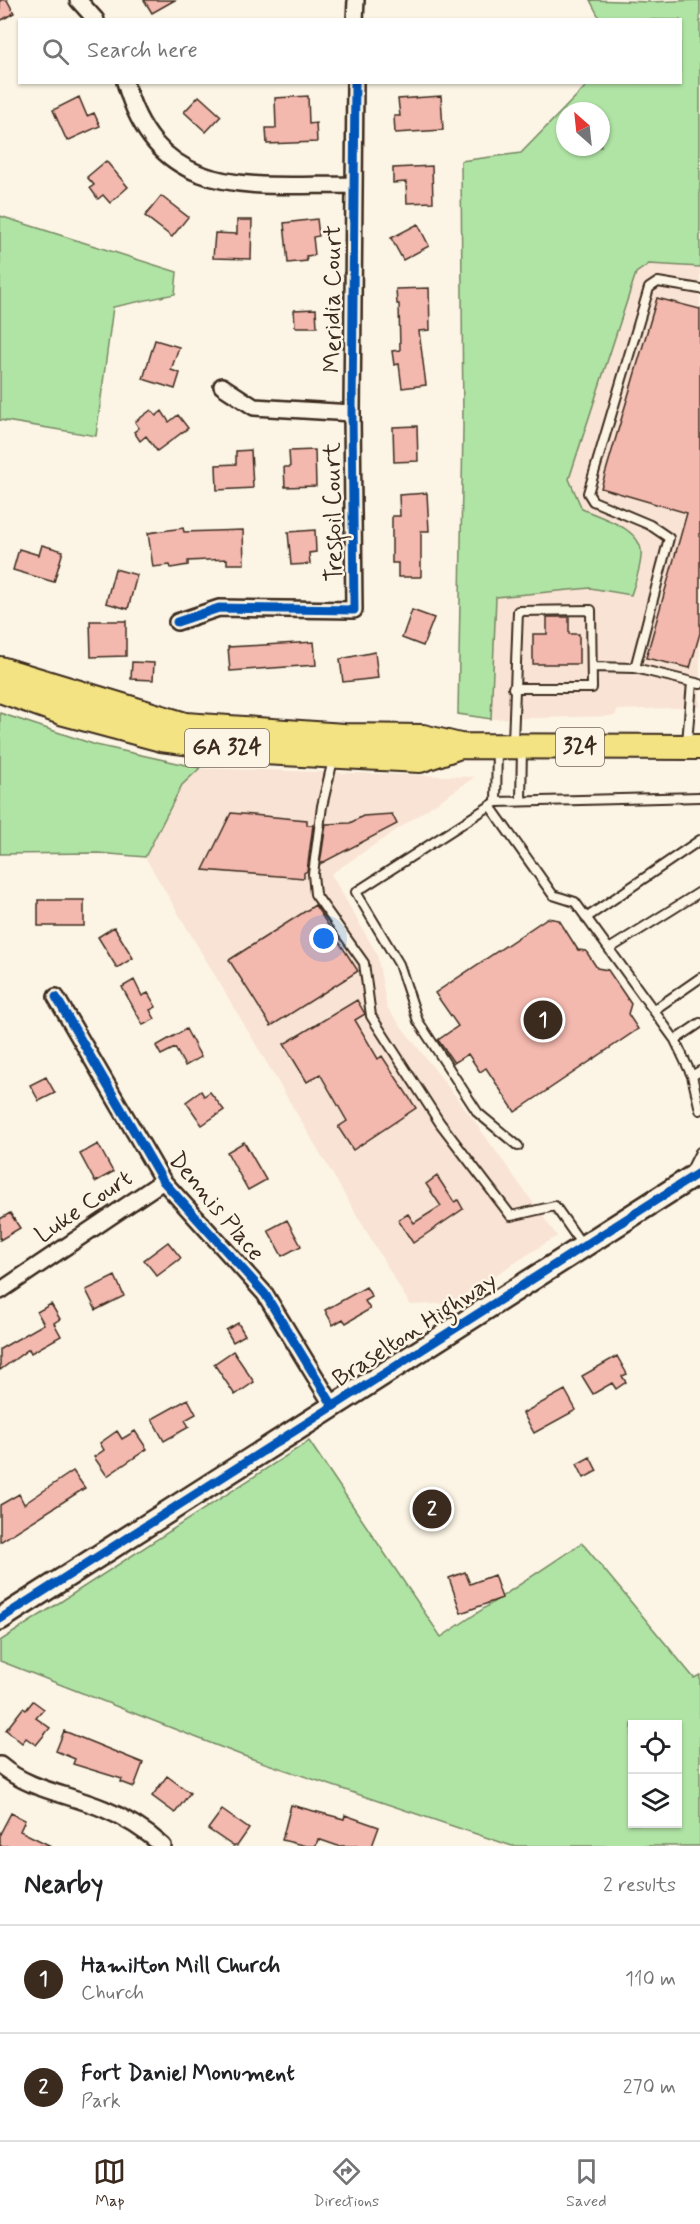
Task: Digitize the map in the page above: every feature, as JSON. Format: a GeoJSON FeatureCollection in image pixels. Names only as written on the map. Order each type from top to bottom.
{"type":"FeatureCollection","features":[{"type":"Feature","properties":{"kind":"main road","name":"GA 324"},"geometry":{"type":"LineString","coordinates":[[0,669],[185,725],[344,736],[423,737],[460,746]]}},
{"type":"Feature","properties":{"kind":"main road","name":"GA 324"},"geometry":{"type":"LineString","coordinates":[[0,690],[64,713],[161,739],[263,752],[420,759],[460,746]]}},
{"type":"Feature","properties":{"kind":"main road","name":"324"},"geometry":{"type":"LineString","coordinates":[[460,746],[693,747]]}},
{"type":"Feature","properties":{"kind":"main road","name":"Braselton Highway"},"geometry":{"type":"LineString","coordinates":[[0,1619],[692,1177]]}},
{"type":"Feature","properties":{"kind":"street"},"geometry":{"type":"LineString","coordinates":[[78,0],[94,18]]}},
{"type":"Feature","properties":{"kind":"street"},"geometry":{"type":"LineString","coordinates":[[355,18],[356,0]]}},
{"type":"Feature","properties":{"kind":"street"},"geometry":{"type":"LineString","coordinates":[[126,84],[133,109],[159,150],[188,171],[221,182],[354,185]]}},
{"type":"Feature","properties":{"kind":"street","name":"Meridia Court"},"geometry":{"type":"LineString","coordinates":[[352,413],[355,84]]}},
{"type":"Feature","properties":{"kind":"street"},"geometry":{"type":"LineString","coordinates":[[222,386],[254,407],[352,413]]}},
{"type":"Feature","properties":{"kind":"street","name":"Tresfoil Court"},"geometry":{"type":"LineString","coordinates":[[177,622],[219,608],[354,610],[352,413]]}},
{"type":"Feature","properties":{"kind":"street","name":"Dennis Place"},"geometry":{"type":"LineString","coordinates":[[56,997],[163,1181],[265,1294],[333,1406]]}},
{"type":"Feature","properties":{"kind":"street","name":"Luke Court"},"geometry":{"type":"LineString","coordinates":[[0,1291],[163,1181]]}},
{"type":"Feature","properties":{"kind":"street"},"geometry":{"type":"LineString","coordinates":[[0,1765],[12,1775],[35,1786],[102,1808],[140,1827],[163,1846]]}},
{"type":"Feature","properties":{"kind":"lane"},"geometry":{"type":"LineString","coordinates":[[636,668],[669,538],[650,525],[593,501],[588,493],[649,288],[658,282],[700,289]]}},
{"type":"Feature","properties":{"kind":"lane"},"geometry":{"type":"LineString","coordinates":[[513,687],[592,688],[591,610],[518,611],[513,687],[511,746],[521,800]]}},
{"type":"Feature","properties":{"kind":"lane"},"geometry":{"type":"LineString","coordinates":[[592,668],[636,668],[696,683],[693,747]]}},
{"type":"Feature","properties":{"kind":"lane"},"geometry":{"type":"LineString","coordinates":[[493,804],[511,746]]}},
{"type":"Feature","properties":{"kind":"lane"},"geometry":{"type":"LineString","coordinates":[[333,755],[332,769],[322,806],[313,874],[315,894],[364,963],[371,1016],[440,1123],[511,1216],[555,1206],[584,1247]]}},
{"type":"Feature","properties":{"kind":"lane"},"geometry":{"type":"LineString","coordinates":[[518,1146],[478,1113],[418,1021],[399,964],[356,892],[493,804],[521,800],[700,797]]}},
{"type":"Feature","properties":{"kind":"lane"},"geometry":{"type":"LineString","coordinates":[[493,804],[553,895],[575,903],[675,1040],[692,1076],[700,1110]]}},
{"type":"Feature","properties":{"kind":"lane"},"geometry":{"type":"LineString","coordinates":[[586,918],[700,840]]}},
{"type":"Feature","properties":{"kind":"lane"},"geometry":{"type":"LineString","coordinates":[[609,949],[700,892]]}},
{"type":"Feature","properties":{"kind":"lane"},"geometry":{"type":"LineString","coordinates":[[654,1010],[700,978]]}},
{"type":"Feature","properties":{"kind":"lane"},"geometry":{"type":"LineString","coordinates":[[675,1040],[700,1023]]}},
{"type":"Feature","properties":{"kind":"lane"},"geometry":{"type":"LineString","coordinates":[[692,1076],[700,1071]]}},
{"type":"Feature","properties":{"kind":"lane"},"geometry":{"type":"LineString","coordinates":[[692,1076],[700,1086]]}},
{"type":"Feature","properties":{"kind":"lane"},"geometry":{"type":"LineString","coordinates":[[692,1177],[700,1152]]}},
{"type":"Feature","properties":{"kind":"shaded area"},"geometry":{"type":"Polygon","coordinates":[[[649,264],[700,267],[700,707],[617,710],[615,716],[491,719],[496,597],[590,588],[631,594],[624,527],[582,509],[569,479],[636,273],[649,264]]]}},
{"type":"Feature","properties":{"kind":"shaded area"},"geometry":{"type":"Polygon","coordinates":[[[200,768],[475,777],[331,874],[377,954],[387,1008],[467,1111],[557,1236],[452,1303],[410,1305],[145,857],[182,785],[200,768]]]}},
{"type":"Feature","properties":{"kind":"green space"},"geometry":{"type":"Polygon","coordinates":[[[590,0],[650,2],[700,0],[700,267],[649,264],[636,273],[569,479],[582,509],[620,526],[636,539],[640,547],[640,567],[631,595],[590,588],[496,597],[491,719],[458,714],[463,428],[461,161],[521,153],[556,117],[556,156],[610,156],[610,102],[571,102],[588,84],[682,84],[682,18],[599,18],[590,0]]]}},
{"type":"Feature","properties":{"kind":"green space"},"geometry":{"type":"Polygon","coordinates":[[[0,216],[177,272],[175,294],[113,307],[96,436],[0,420],[0,216]]]}},
{"type":"Feature","properties":{"kind":"green space"},"geometry":{"type":"Polygon","coordinates":[[[0,713],[96,745],[200,768],[182,785],[145,857],[98,853],[0,854],[0,713]]]}},
{"type":"Feature","properties":{"kind":"green space"},"geometry":{"type":"Polygon","coordinates":[[[309,1441],[441,1637],[582,1543],[694,1678],[700,1675],[700,1846],[512,1846],[241,1755],[0,1661],[0,1641],[309,1441]]]}},
{"type":"Feature","properties":{"kind":"building"},"geometry":{"type":"Polygon","coordinates":[[[0,0],[7,0],[14,13],[0,21],[0,0]]]}},
{"type":"Feature","properties":{"kind":"building"},"geometry":{"type":"Polygon","coordinates":[[[144,0],[175,0],[152,13],[144,0]]]}},
{"type":"Feature","properties":{"kind":"building"},"geometry":{"type":"Polygon","coordinates":[[[199,96],[221,116],[206,132],[184,112],[199,96]]]}},
{"type":"Feature","properties":{"kind":"building"},"geometry":{"type":"Polygon","coordinates":[[[308,96],[309,124],[316,123],[317,142],[267,144],[266,128],[276,128],[275,98],[308,96]]]}},
{"type":"Feature","properties":{"kind":"building"},"geometry":{"type":"Polygon","coordinates":[[[441,96],[443,130],[395,133],[394,116],[400,116],[398,99],[441,96]]]}},
{"type":"Feature","properties":{"kind":"building"},"geometry":{"type":"Polygon","coordinates":[[[79,97],[87,116],[94,113],[100,126],[67,141],[53,110],[79,97]]]}},
{"type":"Feature","properties":{"kind":"building"},"geometry":{"type":"Polygon","coordinates":[[[106,161],[128,187],[110,203],[103,195],[98,199],[90,188],[94,185],[87,177],[106,161]]]}},
{"type":"Feature","properties":{"kind":"building"},"geometry":{"type":"Polygon","coordinates":[[[432,166],[433,202],[407,203],[406,182],[393,183],[393,168],[432,166]]]}},
{"type":"Feature","properties":{"kind":"building"},"geometry":{"type":"Polygon","coordinates":[[[161,196],[188,217],[172,237],[145,216],[161,196]]]}},
{"type":"Feature","properties":{"kind":"building"},"geometry":{"type":"Polygon","coordinates":[[[317,219],[319,236],[313,237],[315,255],[306,256],[307,261],[288,263],[284,223],[317,219]]]}},
{"type":"Feature","properties":{"kind":"building"},"geometry":{"type":"Polygon","coordinates":[[[237,220],[252,220],[251,259],[213,258],[215,233],[237,234],[237,220]]]}},
{"type":"Feature","properties":{"kind":"building"},"geometry":{"type":"Polygon","coordinates":[[[418,224],[429,246],[403,260],[391,238],[418,224]]]}},
{"type":"Feature","properties":{"kind":"building"},"geometry":{"type":"Polygon","coordinates":[[[429,288],[430,330],[419,331],[426,385],[402,388],[399,364],[394,365],[392,351],[400,350],[399,304],[397,304],[396,289],[429,288]]]}},
{"type":"Feature","properties":{"kind":"building"},"geometry":{"type":"Polygon","coordinates":[[[657,298],[700,309],[700,633],[690,668],[646,658],[687,513],[601,488],[657,298]]]}},
{"type":"Feature","properties":{"kind":"building"},"geometry":{"type":"Polygon","coordinates":[[[316,309],[317,327],[295,327],[294,310],[316,309]]]}},
{"type":"Feature","properties":{"kind":"building"},"geometry":{"type":"Polygon","coordinates":[[[155,340],[179,347],[171,370],[180,373],[175,389],[143,379],[155,340]]]}},
{"type":"Feature","properties":{"kind":"building"},"geometry":{"type":"Polygon","coordinates":[[[151,410],[156,416],[162,411],[169,422],[178,415],[188,428],[157,451],[146,436],[140,441],[134,432],[139,428],[135,422],[151,410]]]}},
{"type":"Feature","properties":{"kind":"building"},"geometry":{"type":"Polygon","coordinates":[[[417,426],[418,461],[394,462],[393,427],[417,426]]]}},
{"type":"Feature","properties":{"kind":"building"},"geometry":{"type":"Polygon","coordinates":[[[251,450],[253,488],[217,490],[216,465],[236,464],[236,451],[251,450]]]}},
{"type":"Feature","properties":{"kind":"building"},"geometry":{"type":"Polygon","coordinates":[[[315,450],[316,486],[285,487],[284,467],[290,467],[289,451],[315,450]]]}},
{"type":"Feature","properties":{"kind":"building"},"geometry":{"type":"Polygon","coordinates":[[[427,493],[429,531],[421,531],[421,577],[398,577],[398,563],[392,563],[392,516],[400,516],[399,495],[427,493]]]}},
{"type":"Feature","properties":{"kind":"building"},"geometry":{"type":"Polygon","coordinates":[[[183,528],[184,532],[243,530],[244,564],[227,564],[227,559],[188,561],[188,565],[171,568],[170,565],[153,567],[148,533],[183,528]]]}},
{"type":"Feature","properties":{"kind":"building"},"geometry":{"type":"Polygon","coordinates":[[[315,530],[316,552],[309,553],[310,564],[291,565],[288,532],[315,530]]]}},
{"type":"Feature","properties":{"kind":"building"},"geometry":{"type":"Polygon","coordinates":[[[42,545],[63,551],[54,582],[13,570],[19,549],[39,555],[42,545]]]}},
{"type":"Feature","properties":{"kind":"building"},"geometry":{"type":"Polygon","coordinates":[[[115,569],[137,575],[128,609],[106,603],[115,569]]]}},
{"type":"Feature","properties":{"kind":"building"},"geometry":{"type":"Polygon","coordinates":[[[412,610],[434,618],[423,646],[402,638],[412,610]]]}},
{"type":"Feature","properties":{"kind":"building"},"geometry":{"type":"Polygon","coordinates":[[[547,617],[569,617],[569,634],[579,634],[579,664],[533,664],[533,634],[547,634],[547,617]]]}},
{"type":"Feature","properties":{"kind":"building"},"geometry":{"type":"Polygon","coordinates":[[[90,621],[126,621],[126,656],[91,657],[90,621]]]}},
{"type":"Feature","properties":{"kind":"building"},"geometry":{"type":"Polygon","coordinates":[[[314,642],[316,665],[230,671],[228,647],[314,642]]]}},
{"type":"Feature","properties":{"kind":"building"},"geometry":{"type":"Polygon","coordinates":[[[375,652],[378,678],[343,682],[340,659],[375,652]]]}},
{"type":"Feature","properties":{"kind":"building"},"geometry":{"type":"Polygon","coordinates":[[[132,662],[154,663],[153,680],[131,679],[132,662]]]}},
{"type":"Feature","properties":{"kind":"building"},"geometry":{"type":"Polygon","coordinates":[[[231,813],[307,820],[307,825],[313,825],[304,878],[203,870],[231,813]]]}},
{"type":"Feature","properties":{"kind":"building"},"geometry":{"type":"Polygon","coordinates":[[[392,814],[397,824],[320,864],[326,824],[350,823],[363,816],[392,814]]]}},
{"type":"Feature","properties":{"kind":"building"},"geometry":{"type":"Polygon","coordinates":[[[38,900],[84,900],[84,926],[38,926],[38,900]]]}},
{"type":"Feature","properties":{"kind":"building"},"geometry":{"type":"Polygon","coordinates":[[[315,905],[358,971],[271,1026],[229,960],[315,905]]]}},
{"type":"Feature","properties":{"kind":"building"},"geometry":{"type":"Polygon","coordinates":[[[547,918],[559,920],[578,950],[586,951],[597,968],[608,970],[631,1004],[628,1014],[638,1029],[515,1112],[486,1068],[480,1072],[468,1054],[454,1063],[438,1040],[458,1026],[435,993],[547,918]]]}},
{"type":"Feature","properties":{"kind":"building"},"geometry":{"type":"Polygon","coordinates":[[[114,927],[133,958],[117,968],[98,937],[114,927]]]}},
{"type":"Feature","properties":{"kind":"building"},"geometry":{"type":"Polygon","coordinates":[[[134,980],[142,996],[148,993],[156,1007],[150,1010],[155,1019],[143,1025],[122,987],[134,980]]]}},
{"type":"Feature","properties":{"kind":"building"},"geometry":{"type":"Polygon","coordinates":[[[357,1000],[365,1014],[355,1020],[378,1059],[382,1056],[416,1108],[353,1150],[338,1127],[347,1121],[320,1074],[307,1082],[284,1044],[357,1000]]]}},
{"type":"Feature","properties":{"kind":"building"},"geometry":{"type":"Polygon","coordinates":[[[186,1029],[201,1057],[185,1066],[175,1048],[161,1055],[156,1046],[186,1029]]]}},
{"type":"Feature","properties":{"kind":"building"},"geometry":{"type":"Polygon","coordinates":[[[46,1077],[55,1093],[39,1101],[30,1085],[46,1077]]]}},
{"type":"Feature","properties":{"kind":"building"},"geometry":{"type":"Polygon","coordinates":[[[201,1091],[204,1096],[210,1092],[224,1110],[202,1125],[186,1102],[201,1091]]]}},
{"type":"Feature","properties":{"kind":"building"},"geometry":{"type":"Polygon","coordinates":[[[244,1142],[266,1180],[248,1190],[227,1152],[244,1142]]]}},
{"type":"Feature","properties":{"kind":"building"},"geometry":{"type":"Polygon","coordinates":[[[98,1144],[113,1172],[95,1182],[80,1154],[98,1144]]]}},
{"type":"Feature","properties":{"kind":"building"},"geometry":{"type":"Polygon","coordinates":[[[437,1176],[454,1202],[458,1200],[463,1209],[413,1243],[398,1220],[408,1214],[414,1223],[441,1206],[426,1184],[437,1176]]]}},
{"type":"Feature","properties":{"kind":"building"},"geometry":{"type":"Polygon","coordinates":[[[10,1213],[20,1228],[0,1240],[0,1219],[10,1213]]]}},
{"type":"Feature","properties":{"kind":"building"},"geometry":{"type":"Polygon","coordinates":[[[287,1220],[301,1246],[282,1256],[268,1230],[287,1220]]]}},
{"type":"Feature","properties":{"kind":"building"},"geometry":{"type":"Polygon","coordinates":[[[168,1242],[181,1258],[157,1276],[144,1260],[168,1242]]]}},
{"type":"Feature","properties":{"kind":"building"},"geometry":{"type":"Polygon","coordinates":[[[115,1276],[124,1296],[96,1310],[86,1290],[115,1276]]]}},
{"type":"Feature","properties":{"kind":"building"},"geometry":{"type":"Polygon","coordinates":[[[366,1287],[372,1297],[365,1301],[370,1309],[346,1323],[343,1319],[333,1325],[325,1310],[366,1287]]]}},
{"type":"Feature","properties":{"kind":"building"},"geometry":{"type":"Polygon","coordinates":[[[51,1304],[60,1319],[54,1323],[61,1336],[31,1353],[29,1349],[0,1370],[0,1349],[44,1324],[37,1312],[51,1304]]]}},
{"type":"Feature","properties":{"kind":"building"},"geometry":{"type":"Polygon","coordinates":[[[238,1323],[245,1335],[233,1342],[226,1330],[238,1323]]]}},
{"type":"Feature","properties":{"kind":"building"},"geometry":{"type":"Polygon","coordinates":[[[233,1351],[254,1382],[235,1395],[214,1364],[233,1351]]]}},
{"type":"Feature","properties":{"kind":"building"},"geometry":{"type":"Polygon","coordinates":[[[617,1356],[627,1374],[622,1376],[626,1382],[616,1389],[612,1383],[593,1394],[582,1376],[617,1356]]]}},
{"type":"Feature","properties":{"kind":"building"},"geometry":{"type":"Polygon","coordinates":[[[565,1390],[576,1410],[534,1433],[523,1413],[565,1390]]]}},
{"type":"Feature","properties":{"kind":"building"},"geometry":{"type":"Polygon","coordinates":[[[188,1399],[196,1414],[185,1420],[189,1427],[164,1441],[152,1419],[188,1399]]]}},
{"type":"Feature","properties":{"kind":"building"},"geometry":{"type":"Polygon","coordinates":[[[117,1431],[122,1439],[135,1431],[147,1449],[107,1476],[94,1457],[104,1450],[100,1443],[117,1431]]]}},
{"type":"Feature","properties":{"kind":"building"},"geometry":{"type":"Polygon","coordinates":[[[590,1457],[597,1471],[584,1478],[577,1464],[590,1457]]]}},
{"type":"Feature","properties":{"kind":"building"},"geometry":{"type":"Polygon","coordinates":[[[73,1471],[85,1488],[0,1542],[0,1505],[19,1494],[24,1504],[73,1471]]]}},
{"type":"Feature","properties":{"kind":"building"},"geometry":{"type":"Polygon","coordinates":[[[465,1572],[470,1584],[494,1575],[502,1598],[461,1613],[449,1578],[465,1572]]]}},
{"type":"Feature","properties":{"kind":"building"},"geometry":{"type":"Polygon","coordinates":[[[33,1701],[44,1709],[36,1718],[50,1728],[36,1745],[26,1738],[22,1743],[6,1730],[23,1708],[26,1710],[33,1701]]]}},
{"type":"Feature","properties":{"kind":"building"},"geometry":{"type":"Polygon","coordinates":[[[64,1731],[143,1763],[134,1787],[121,1782],[122,1779],[73,1764],[75,1759],[56,1751],[64,1731]]]}},
{"type":"Feature","properties":{"kind":"building"},"geometry":{"type":"Polygon","coordinates":[[[167,1776],[190,1793],[175,1813],[152,1796],[167,1776]]]}},
{"type":"Feature","properties":{"kind":"building"},"geometry":{"type":"Polygon","coordinates":[[[291,1805],[344,1819],[345,1815],[379,1827],[372,1846],[338,1846],[318,1839],[316,1846],[306,1846],[282,1840],[291,1805]]]}},
{"type":"Feature","properties":{"kind":"building"},"geometry":{"type":"Polygon","coordinates":[[[222,1810],[249,1829],[237,1846],[233,1846],[208,1829],[222,1810]]]}},
{"type":"Feature","properties":{"kind":"building"},"geometry":{"type":"Polygon","coordinates":[[[11,1813],[25,1820],[20,1831],[51,1846],[0,1846],[0,1834],[11,1813]]]}},
{"type":"Feature","properties":{"kind":"cycle path"},"geometry":{"type":"LineString","coordinates":[[177,622],[219,608],[354,610],[352,413],[355,84]]}},
{"type":"Feature","properties":{"kind":"cycle path"},"geometry":{"type":"LineString","coordinates":[[56,997],[163,1181],[265,1294],[333,1406]]}},
{"type":"Feature","properties":{"kind":"cycle path"},"geometry":{"type":"LineString","coordinates":[[0,1619],[700,1172]]}},
{"type":"Feature","properties":{"kind":"place","name":"Hamilton Mill Church"},"geometry":{"type":"Point","coordinates":[543,1020]}},
{"type":"Feature","properties":{"kind":"place","name":"Fort Daniel Monument"},"geometry":{"type":"Point","coordinates":[432,1509]}}]}
